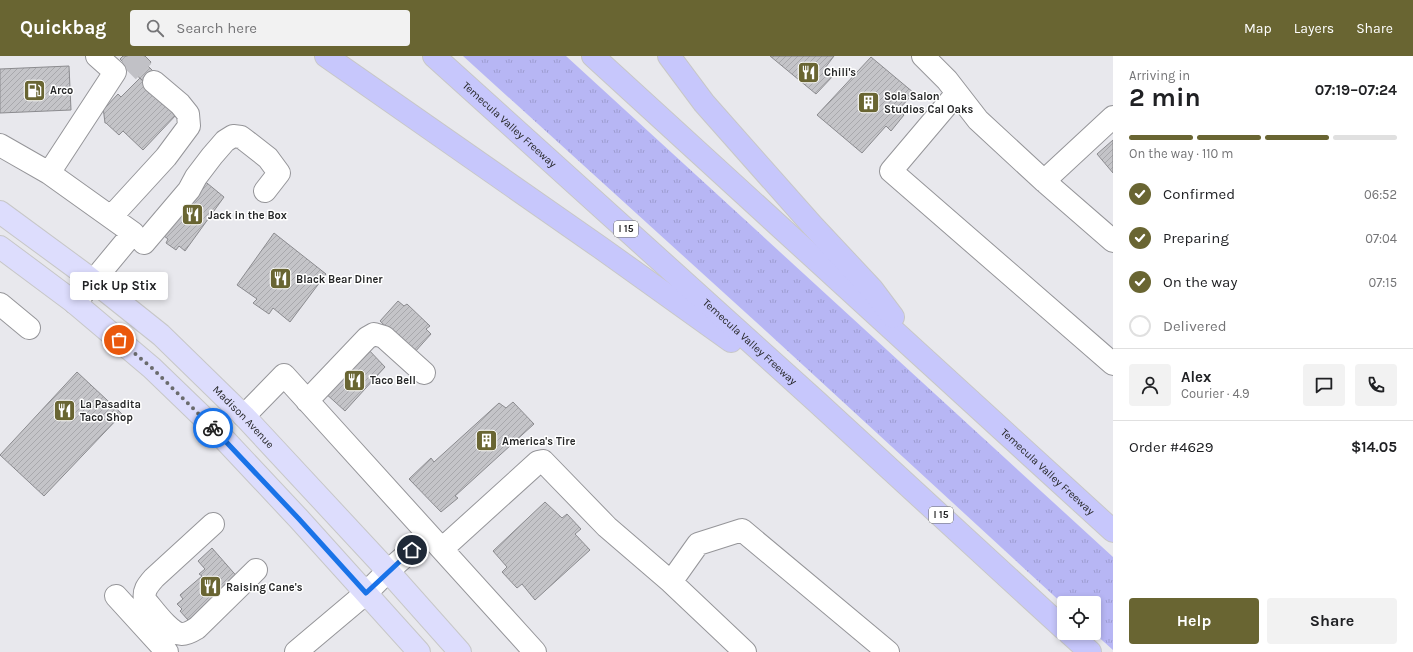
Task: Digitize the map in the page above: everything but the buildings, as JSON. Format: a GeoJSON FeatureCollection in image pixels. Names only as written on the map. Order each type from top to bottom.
{"type":"FeatureCollection","features":[{"type":"Feature","properties":{"kind":"highway"},"geometry":{"type":"LineString","coordinates":[[326,56],[601,248],[817,402]]}},
{"type":"Feature","properties":{"kind":"highway","name":"Temecula Valley Freeway"},"geometry":{"type":"LineString","coordinates":[[434,56],[817,402],[1057,622]]}},
{"type":"Feature","properties":{"kind":"highway","name":"Temecula Valley Freeway"},"geometry":{"type":"LineString","coordinates":[[593,56],[1113,531]]}},
{"type":"Feature","properties":{"kind":"highway"},"geometry":{"type":"LineString","coordinates":[[669,56],[704,103],[812,225],[872,289],[930,364]]}},
{"type":"Feature","properties":{"kind":"highway"},"geometry":{"type":"LineString","coordinates":[[1077,640],[1090,652]]}},
{"type":"Feature","properties":{"kind":"main road","name":"Madison Avenue"},"geometry":{"type":"LineString","coordinates":[[0,212],[94,281],[161,335],[244,416],[388,571],[460,652]]}},
{"type":"Feature","properties":{"kind":"main road"},"geometry":{"type":"LineString","coordinates":[[0,247],[75,303],[152,368],[208,422],[299,519],[419,652]]}},
{"type":"Feature","properties":{"kind":"lane"},"geometry":{"type":"LineString","coordinates":[[49,173],[115,72],[97,56]]}},
{"type":"Feature","properties":{"kind":"lane"},"geometry":{"type":"LineString","coordinates":[[923,56],[947,80],[978,120],[1044,181],[1113,241]]}},
{"type":"Feature","properties":{"kind":"lane"},"geometry":{"type":"LineString","coordinates":[[111,217],[166,158],[189,126],[188,114],[180,104],[154,82]]}},
{"type":"Feature","properties":{"kind":"lane"},"geometry":{"type":"LineString","coordinates":[[957,93],[891,172],[1113,364]]}},
{"type":"Feature","properties":{"kind":"lane"},"geometry":{"type":"LineString","coordinates":[[1044,181],[1113,117]]}},
{"type":"Feature","properties":{"kind":"lane"},"geometry":{"type":"LineString","coordinates":[[144,244],[189,190],[196,177],[212,156],[233,136],[241,137],[268,158],[279,173],[265,191]]}},
{"type":"Feature","properties":{"kind":"lane"},"geometry":{"type":"LineString","coordinates":[[0,145],[49,173],[133,233],[75,303]]}},
{"type":"Feature","properties":{"kind":"lane"},"geometry":{"type":"LineString","coordinates":[[0,304],[30,328]]}},
{"type":"Feature","properties":{"kind":"lane"},"geometry":{"type":"LineString","coordinates":[[307,401],[367,338],[374,334],[384,337],[424,373]]}},
{"type":"Feature","properties":{"kind":"lane"},"geometry":{"type":"LineString","coordinates":[[244,416],[284,375],[535,652]]}},
{"type":"Feature","properties":{"kind":"lane"},"geometry":{"type":"LineString","coordinates":[[296,652],[366,593],[388,571],[436,542],[540,461],[543,461],[607,527],[671,582],[745,652]]}},
{"type":"Feature","properties":{"kind":"lane"},"geometry":{"type":"LineString","coordinates":[[217,529],[154,578],[146,586],[143,594],[145,600],[173,631],[181,635],[190,633],[197,628],[256,570]]}},
{"type":"Feature","properties":{"kind":"lane"},"geometry":{"type":"LineString","coordinates":[[671,582],[698,544],[742,530],[888,652]]}},
{"type":"Feature","properties":{"kind":"lane"},"geometry":{"type":"LineString","coordinates":[[116,596],[167,652]]}},
{"type":"Feature","properties":{"kind":"green space"},"geometry":{"type":"Polygon","coordinates":[[[463,56],[566,56],[1113,557],[1113,650],[1101,639],[1101,596],[1057,596],[1057,599],[767,332],[463,56]]]}},
{"type":"Feature","properties":{"kind":"tunnel"},"geometry":{"type":"LineString","coordinates":[[128,56],[154,82]]}},
{"type":"Feature","properties":{"kind":"way so far"},"geometry":{"type":"LineString","coordinates":[[119,340],[152,368],[213,428]]}},
{"type":"Feature","properties":{"kind":"place","name":"Chili's"},"geometry":{"type":"Point","coordinates":[809,72]}},
{"type":"Feature","properties":{"kind":"place","name":"Arco"},"geometry":{"type":"Point","coordinates":[35,90]}},
{"type":"Feature","properties":{"kind":"place","name":"Sola Salon Studios Cal Oaks"},"geometry":{"type":"Point","coordinates":[868,102]}},
{"type":"Feature","properties":{"kind":"place","name":"Jack in the Box"},"geometry":{"type":"Point","coordinates":[192,215]}},
{"type":"Feature","properties":{"kind":"place","name":"Black Bear Diner"},"geometry":{"type":"Point","coordinates":[281,279]}},
{"type":"Feature","properties":{"kind":"place","name":"Pick Up Stix"},"geometry":{"type":"Point","coordinates":[119,340]}},
{"type":"Feature","properties":{"kind":"place","name":"Taco Bell"},"geometry":{"type":"Point","coordinates":[355,380]}},
{"type":"Feature","properties":{"kind":"place","name":"La Pasadita Taco Shop"},"geometry":{"type":"Point","coordinates":[64,410]}},
{"type":"Feature","properties":{"kind":"place","name":"America's Tire"},"geometry":{"type":"Point","coordinates":[486,441]}},
{"type":"Feature","properties":{"kind":"place","name":"Raising Cane's"},"geometry":{"type":"Point","coordinates":[210,587]}},
{"type":"Feature","properties":{"kind":"route"},"geometry":{"type":"LineString","coordinates":[[213,428],[366,593],[412,550]]}}]}
